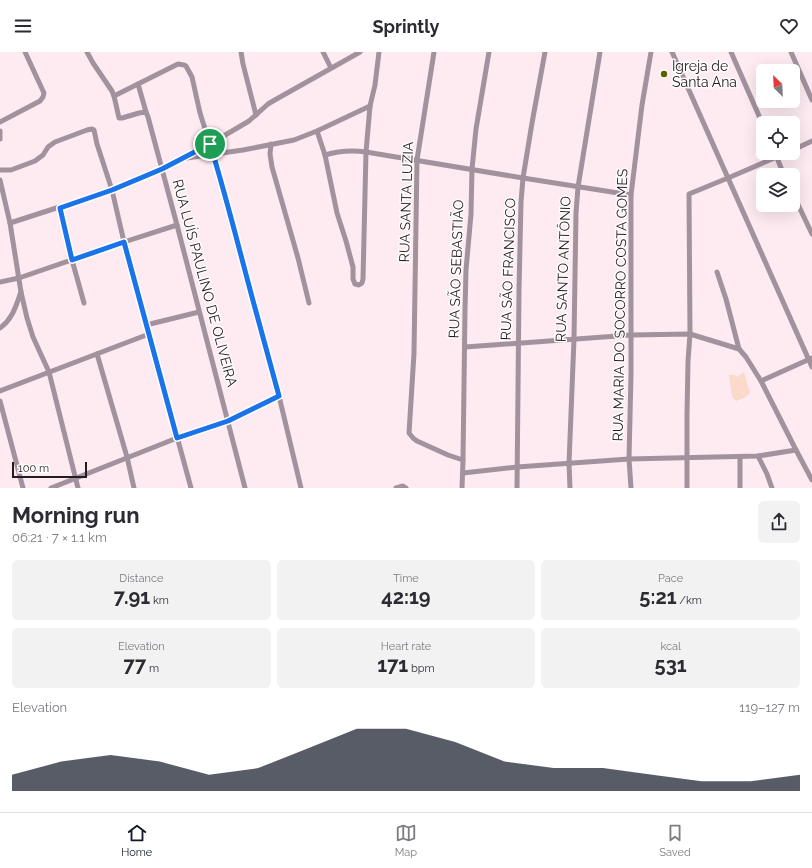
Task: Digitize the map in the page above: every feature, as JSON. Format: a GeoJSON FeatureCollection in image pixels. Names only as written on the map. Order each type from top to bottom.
{"type":"FeatureCollection","features":[{"type":"Feature","properties":{"kind":"street"},"geometry":{"type":"LineString","coordinates":[[0,122],[40,101],[43,97],[44,93],[25,52]]}},
{"type":"Feature","properties":{"kind":"street"},"geometry":{"type":"LineString","coordinates":[[241,52],[256,116]]}},
{"type":"Feature","properties":{"kind":"street"},"geometry":{"type":"LineString","coordinates":[[323,52],[331,68]]}},
{"type":"Feature","properties":{"kind":"street"},"geometry":{"type":"LineString","coordinates":[[10,223],[112,190],[162,169],[210,144],[249,121],[268,104],[360,52]]}},
{"type":"Feature","properties":{"kind":"street"},"geometry":{"type":"LineString","coordinates":[[317,131],[337,213],[353,267],[355,284],[360,285],[363,279],[366,152],[370,106],[375,84],[379,52]]}},
{"type":"Feature","properties":{"kind":"street","name":"RUA SANTA LUZIA"},"geometry":{"type":"LineString","coordinates":[[434,52],[417,160],[414,353],[409,433],[417,441],[463,460]]}},
{"type":"Feature","properties":{"kind":"street","name":"RUA SÃO SEBASTIÃO"},"geometry":{"type":"LineString","coordinates":[[462,488],[465,297],[471,214],[472,169],[476,128],[489,52]]}},
{"type":"Feature","properties":{"kind":"street","name":"RUA SÃO FRANCISCO"},"geometry":{"type":"LineString","coordinates":[[517,488],[520,231],[523,178],[545,52]]}},
{"type":"Feature","properties":{"kind":"street","name":"RUA SANTO ANTÔNIO"},"geometry":{"type":"LineString","coordinates":[[570,488],[569,463],[574,339],[576,214],[578,187],[600,52]]}},
{"type":"Feature","properties":{"kind":"street","name":"RUA MARIA DO SOCORRO COSTA GOMES"},"geometry":{"type":"LineString","coordinates":[[631,488],[629,459],[631,195],[642,105],[652,52]]}},
{"type":"Feature","properties":{"kind":"street"},"geometry":{"type":"LineString","coordinates":[[672,52],[810,359],[812,367]]}},
{"type":"Feature","properties":{"kind":"street"},"geometry":{"type":"LineString","coordinates":[[731,52],[759,116]]}},
{"type":"Feature","properties":{"kind":"street"},"geometry":{"type":"LineString","coordinates":[[791,52],[812,100]]}},
{"type":"Feature","properties":{"kind":"street"},"geometry":{"type":"LineString","coordinates":[[88,53],[93,63],[109,85],[114,96],[119,118],[146,112]]}},
{"type":"Feature","properties":{"kind":"street"},"geometry":{"type":"LineString","coordinates":[[114,96],[178,64],[186,66],[192,77],[198,106],[232,221],[279,396],[301,488]]}},
{"type":"Feature","properties":{"kind":"street","name":"RUA LUÍS PAULINO DE OLIVEIRA"},"geometry":{"type":"LineString","coordinates":[[138,84],[178,225],[244,488]]}},
{"type":"Feature","properties":{"kind":"street"},"geometry":{"type":"LineString","coordinates":[[182,159],[243,150],[294,140],[370,106]]}},
{"type":"Feature","properties":{"kind":"street"},"geometry":{"type":"LineString","coordinates":[[0,170],[11,170],[34,161],[43,156],[48,147],[55,142],[90,129],[93,129],[95,132],[97,144],[112,190],[148,334],[191,488]]}},
{"type":"Feature","properties":{"kind":"street"},"geometry":{"type":"LineString","coordinates":[[0,131],[0,139]]}},
{"type":"Feature","properties":{"kind":"street"},"geometry":{"type":"LineString","coordinates":[[800,147],[812,141]]}},
{"type":"Feature","properties":{"kind":"street"},"geometry":{"type":"LineString","coordinates":[[271,144],[270,161],[298,258],[309,303]]}},
{"type":"Feature","properties":{"kind":"street"},"geometry":{"type":"LineString","coordinates":[[324,155],[341,151],[366,152],[631,195]]}},
{"type":"Feature","properties":{"kind":"street"},"geometry":{"type":"LineString","coordinates":[[687,488],[686,458],[690,334],[689,194],[728,178],[766,160]]}},
{"type":"Feature","properties":{"kind":"street"},"geometry":{"type":"LineString","coordinates":[[0,180],[10,223],[20,292],[31,330],[49,372],[78,488]]}},
{"type":"Feature","properties":{"kind":"street"},"geometry":{"type":"LineString","coordinates":[[60,208],[84,303]]}},
{"type":"Feature","properties":{"kind":"street"},"geometry":{"type":"LineString","coordinates":[[800,209],[812,234]]}},
{"type":"Feature","properties":{"kind":"street"},"geometry":{"type":"LineString","coordinates":[[0,282],[18,278],[178,225]]}},
{"type":"Feature","properties":{"kind":"street"},"geometry":{"type":"LineString","coordinates":[[717,272],[726,299],[738,349]]}},
{"type":"Feature","properties":{"kind":"street"},"geometry":{"type":"LineString","coordinates":[[0,328],[9,320],[13,313],[20,292]]}},
{"type":"Feature","properties":{"kind":"street"},"geometry":{"type":"LineString","coordinates":[[146,325],[199,312]]}},
{"type":"Feature","properties":{"kind":"street"},"geometry":{"type":"LineString","coordinates":[[0,391],[148,334]]}},
{"type":"Feature","properties":{"kind":"street"},"geometry":{"type":"LineString","coordinates":[[465,346],[631,335],[690,334],[738,349],[746,357],[762,381],[812,480]]}},
{"type":"Feature","properties":{"kind":"street"},"geometry":{"type":"LineString","coordinates":[[97,354],[127,457],[134,488]]}},
{"type":"Feature","properties":{"kind":"street"},"geometry":{"type":"LineString","coordinates":[[762,381],[810,359]]}},
{"type":"Feature","properties":{"kind":"street"},"geometry":{"type":"LineString","coordinates":[[51,488],[177,438],[228,421],[279,396]]}},
{"type":"Feature","properties":{"kind":"street"},"geometry":{"type":"LineString","coordinates":[[0,401],[23,488]]}},
{"type":"Feature","properties":{"kind":"street"},"geometry":{"type":"LineString","coordinates":[[463,473],[517,467],[629,459],[758,456],[796,450]]}},
{"type":"Feature","properties":{"kind":"street"},"geometry":{"type":"LineString","coordinates":[[758,456],[772,488]]}},
{"type":"Feature","properties":{"kind":"street"},"geometry":{"type":"LineString","coordinates":[[740,457],[740,488]]}},
{"type":"Feature","properties":{"kind":"street"},"geometry":{"type":"LineString","coordinates":[[396,488],[403,486],[406,488]]}},
{"type":"Feature","properties":{"kind":"shaded area"},"geometry":{"type":"Polygon","coordinates":[[[744,372],[750,393],[746,397],[736,401],[732,397],[729,375],[735,375],[737,377],[744,372]]]}},
{"type":"Feature","properties":{"kind":"place","name":"Igreja de Santa Ana"},"geometry":{"type":"Point","coordinates":[664,74]}},
{"type":"Feature","properties":{"kind":"route"},"geometry":{"type":"LineString","coordinates":[[210,144],[279,396],[228,421],[177,438],[124,242],[72,260],[60,208],[112,190],[162,169],[186,158],[210,144]]}}]}
